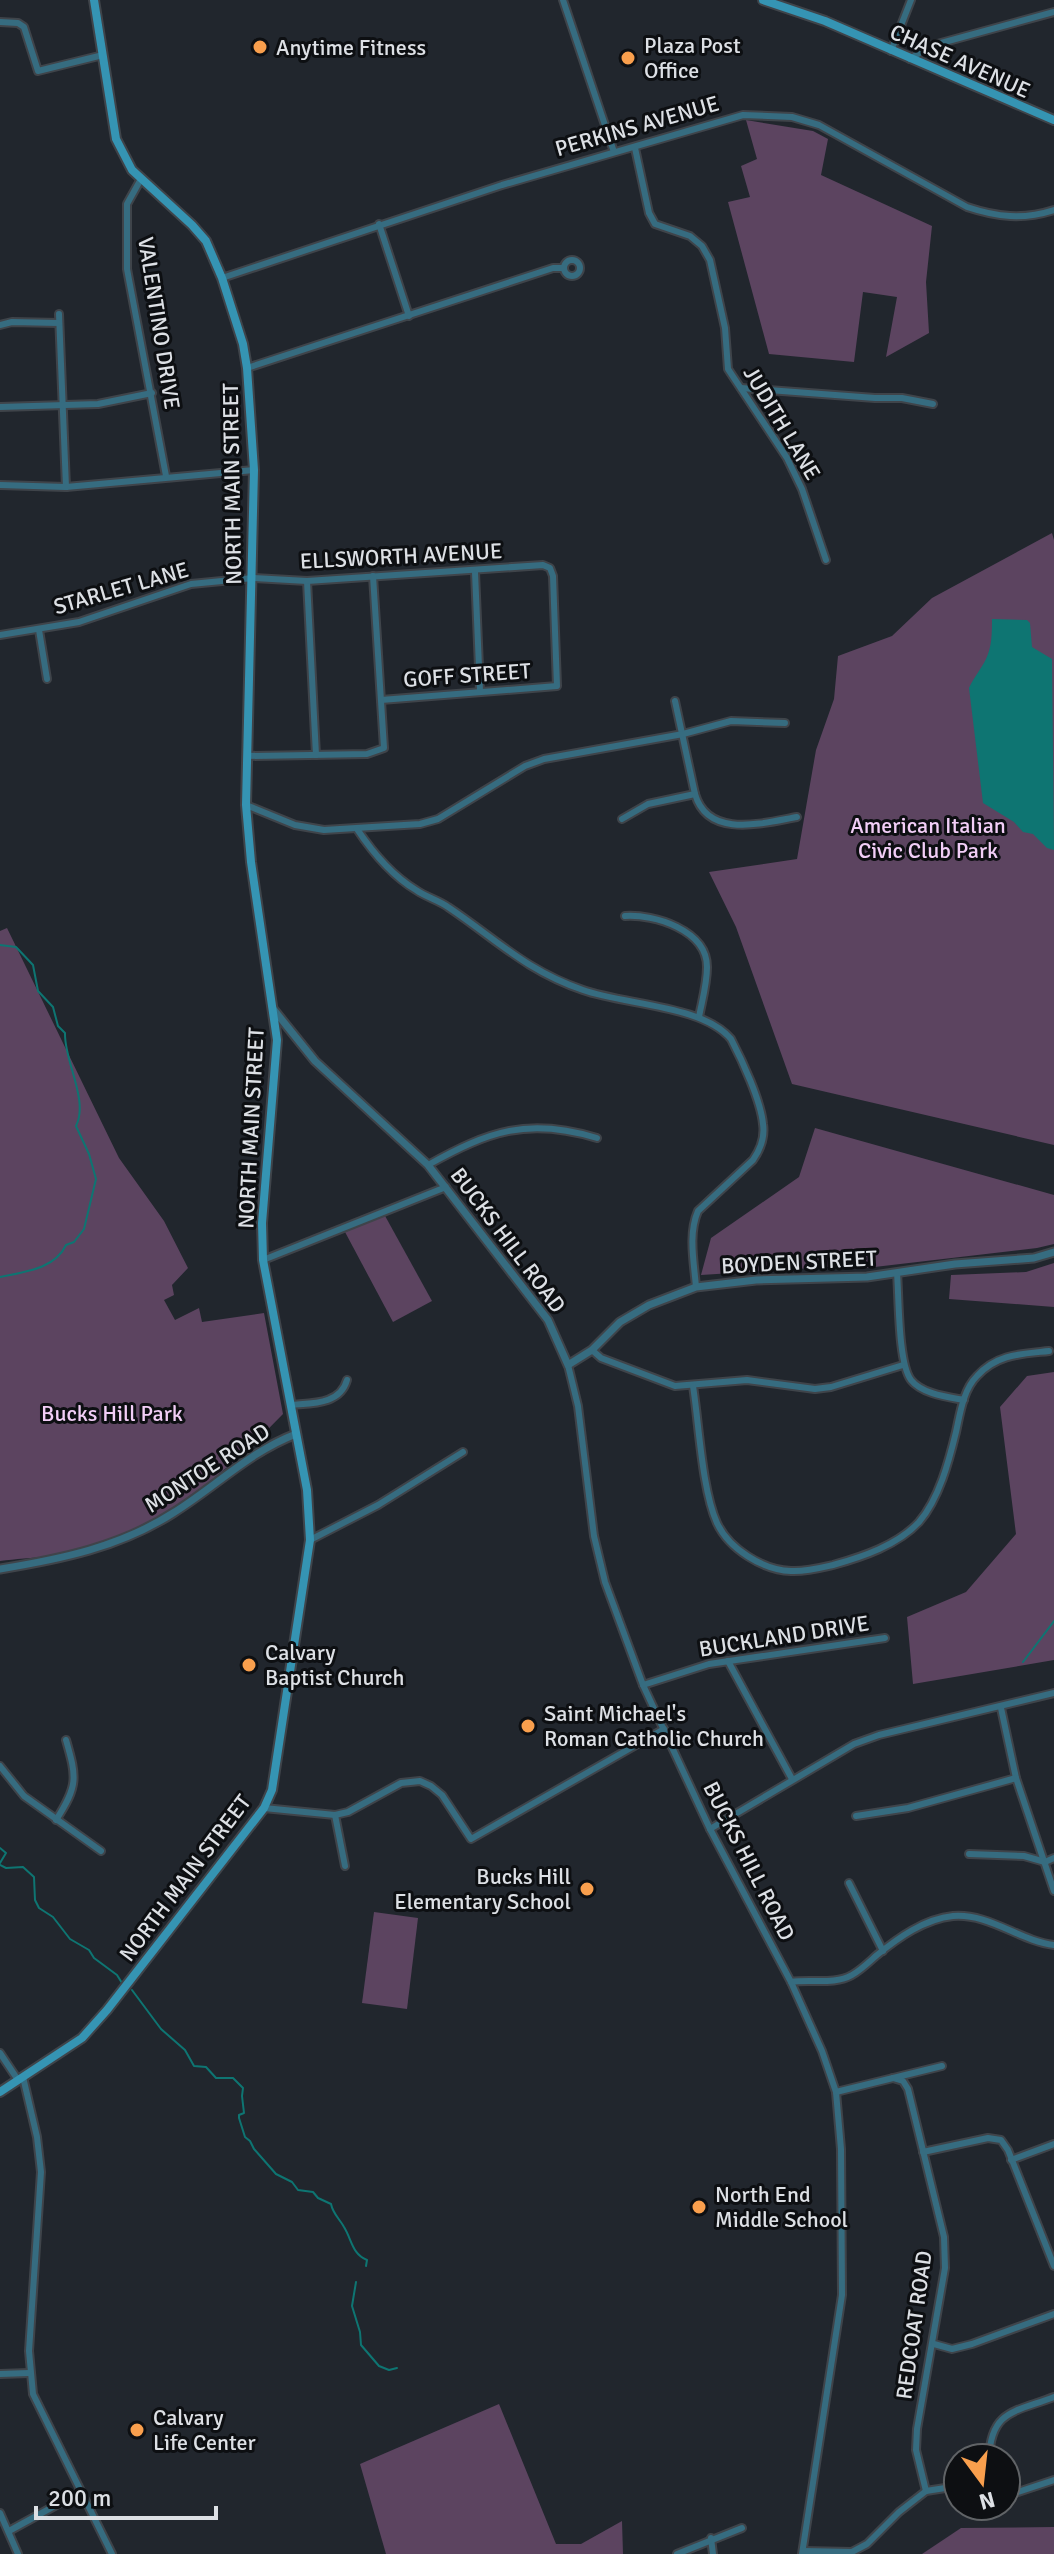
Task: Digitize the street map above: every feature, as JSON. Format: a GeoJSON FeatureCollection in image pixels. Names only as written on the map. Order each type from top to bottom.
{"type":"FeatureCollection","features":[{"type":"Feature","properties":{"kind":"main road","name":"NORTH MAIN STREET"},"geometry":{"type":"LineString","coordinates":[[0,2092],[82,2038],[264,1808],[272,1790],[310,1540],[307,1490],[263,1260],[262,1223],[277,1040],[251,862],[246,805],[254,470],[247,368],[222,278],[206,241],[141,179],[122,155],[116,139],[94,0]]}},
{"type":"Feature","properties":{"kind":"main road","name":"CHASE AVENUE"},"geometry":{"type":"LineString","coordinates":[[763,0],[825,21],[1054,120]]}},
{"type":"Feature","properties":{"kind":"street"},"geometry":{"type":"LineString","coordinates":[[563,0],[614,152]]}},
{"type":"Feature","properties":{"kind":"street"},"geometry":{"type":"LineString","coordinates":[[891,51],[911,0]]}},
{"type":"Feature","properties":{"kind":"street"},"geometry":{"type":"LineString","coordinates":[[910,59],[930,46],[945,41],[1054,12]]}},
{"type":"Feature","properties":{"kind":"street"},"geometry":{"type":"LineString","coordinates":[[0,22],[18,23],[24,27],[38,71],[103,55]]}},
{"type":"Feature","properties":{"kind":"street","name":"PERKINS AVENUE"},"geometry":{"type":"LineString","coordinates":[[222,278],[379,224],[743,115],[792,117],[819,125],[967,207],[990,215],[1014,218],[1054,210]]}},
{"type":"Feature","properties":{"kind":"street","name":"JUDITH LANE"},"geometry":{"type":"LineString","coordinates":[[635,148],[649,213],[655,224],[690,236],[702,246],[710,260],[725,328],[728,369],[787,458],[802,489],[826,560]]}},
{"type":"Feature","properties":{"kind":"street","name":"VALENTINO DRIVE"},"geometry":{"type":"LineString","coordinates":[[141,179],[127,204],[127,269],[166,476]]}},
{"type":"Feature","properties":{"kind":"street"},"geometry":{"type":"LineString","coordinates":[[379,224],[409,316]]}},
{"type":"Feature","properties":{"kind":"street"},"geometry":{"type":"LineString","coordinates":[[247,368],[553,268],[564,268]]}},
{"type":"Feature","properties":{"kind":"street"},"geometry":{"type":"LineString","coordinates":[[59,314],[66,487]]}},
{"type":"Feature","properties":{"kind":"street"},"geometry":{"type":"LineString","coordinates":[[0,325],[12,322],[59,323]]}},
{"type":"Feature","properties":{"kind":"street"},"geometry":{"type":"LineString","coordinates":[[741,388],[902,398],[933,404]]}},
{"type":"Feature","properties":{"kind":"street"},"geometry":{"type":"LineString","coordinates":[[0,407],[98,404],[152,393]]}},
{"type":"Feature","properties":{"kind":"street"},"geometry":{"type":"LineString","coordinates":[[0,485],[66,487],[254,470]]}},
{"type":"Feature","properties":{"kind":"street","name":"ELLSWORTH AVENUE"},"geometry":{"type":"LineString","coordinates":[[253,578],[307,581],[543,565],[550,568],[553,576],[557,686]]}},
{"type":"Feature","properties":{"kind":"street"},"geometry":{"type":"LineString","coordinates":[[475,572],[480,691]]}},
{"type":"Feature","properties":{"kind":"street"},"geometry":{"type":"LineString","coordinates":[[247,756],[367,754],[384,748],[373,576]]}},
{"type":"Feature","properties":{"kind":"street","name":"STARLET LANE"},"geometry":{"type":"LineString","coordinates":[[0,635],[79,622],[191,584],[253,578]]}},
{"type":"Feature","properties":{"kind":"street"},"geometry":{"type":"LineString","coordinates":[[307,581],[316,755]]}},
{"type":"Feature","properties":{"kind":"street"},"geometry":{"type":"LineString","coordinates":[[39,630],[47,679]]}},
{"type":"Feature","properties":{"kind":"street","name":"GOFF STREET"},"geometry":{"type":"LineString","coordinates":[[381,700],[557,686]]}},
{"type":"Feature","properties":{"kind":"street"},"geometry":{"type":"LineString","coordinates":[[675,701],[695,794],[705,813],[725,824],[750,826],[797,817]]}},
{"type":"Feature","properties":{"kind":"street"},"geometry":{"type":"LineString","coordinates":[[246,805],[295,825],[324,830],[420,824],[438,819],[525,766],[544,759],[683,734],[731,721],[785,723]]}},
{"type":"Feature","properties":{"kind":"street"},"geometry":{"type":"LineString","coordinates":[[622,819],[648,804],[695,794]]}},
{"type":"Feature","properties":{"kind":"street"},"geometry":{"type":"LineString","coordinates":[[357,829],[401,880],[447,906],[514,957],[584,991],[699,1017],[723,1029],[731,1039],[763,1124],[759,1151],[753,1160],[706,1201],[695,1219],[692,1248],[696,1287]]}},
{"type":"Feature","properties":{"kind":"street"},"geometry":{"type":"LineString","coordinates":[[625,916],[645,915],[692,936],[707,964],[699,1017]]}},
{"type":"Feature","properties":{"kind":"street","name":"BUCKS HILL ROAD"},"geometry":{"type":"LineString","coordinates":[[274,1010],[315,1061],[428,1165],[548,1320],[568,1365],[578,1406],[597,1552],[643,1685],[710,1829],[791,1982],[822,2051],[836,2092],[841,2149],[842,2295],[803,2552]]}},
{"type":"Feature","properties":{"kind":"street"},"geometry":{"type":"LineString","coordinates":[[428,1165],[471,1141],[506,1129],[539,1128],[578,1132],[597,1138]]}},
{"type":"Feature","properties":{"kind":"street"},"geometry":{"type":"LineString","coordinates":[[263,1260],[446,1187]]}},
{"type":"Feature","properties":{"kind":"street","name":"BOYDEN STREET"},"geometry":{"type":"LineString","coordinates":[[568,1365],[592,1350],[620,1322],[649,1305],[696,1287],[756,1280],[867,1277],[955,1264],[1034,1258],[1054,1252]]}},
{"type":"Feature","properties":{"kind":"street"},"geometry":{"type":"LineString","coordinates":[[897,1273],[903,1365],[912,1382],[930,1392],[964,1400]]}},
{"type":"Feature","properties":{"kind":"street"},"geometry":{"type":"LineString","coordinates":[[592,1350],[601,1358],[662,1383],[693,1386],[747,1380],[815,1389],[903,1365]]}},
{"type":"Feature","properties":{"kind":"street"},"geometry":{"type":"LineString","coordinates":[[693,1386],[710,1502],[718,1526],[736,1547],[764,1565],[791,1571],[858,1558],[890,1543],[919,1522],[937,1492],[964,1400],[974,1379],[992,1362],[1011,1355],[1049,1351]]}},
{"type":"Feature","properties":{"kind":"street"},"geometry":{"type":"LineString","coordinates":[[291,1405],[329,1400],[340,1394],[347,1380]]}},
{"type":"Feature","properties":{"kind":"street","name":"MONTOE ROAD"},"geometry":{"type":"LineString","coordinates":[[0,1569],[89,1552],[135,1535],[211,1489],[246,1459],[296,1434]]}},
{"type":"Feature","properties":{"kind":"street"},"geometry":{"type":"LineString","coordinates":[[310,1540],[378,1505],[463,1452]]}},
{"type":"Feature","properties":{"kind":"street","name":"BUCKLAND DRIVE"},"geometry":{"type":"LineString","coordinates":[[643,1685],[709,1664],[885,1638]]}},
{"type":"Feature","properties":{"kind":"street"},"geometry":{"type":"LineString","coordinates":[[728,1661],[792,1779]]}},
{"type":"Feature","properties":{"kind":"street"},"geometry":{"type":"LineString","coordinates":[[710,1829],[854,1744],[879,1735],[1054,1693]]}},
{"type":"Feature","properties":{"kind":"street"},"geometry":{"type":"LineString","coordinates":[[1001,1708],[1016,1778],[1054,1891]]}},
{"type":"Feature","properties":{"kind":"street"},"geometry":{"type":"LineString","coordinates":[[264,1808],[335,1815],[348,1812],[401,1783],[420,1781],[442,1795],[471,1839],[664,1729]]}},
{"type":"Feature","properties":{"kind":"street"},"geometry":{"type":"LineString","coordinates":[[56,1820],[72,1796],[75,1783],[75,1770],[66,1740]]}},
{"type":"Feature","properties":{"kind":"street"},"geometry":{"type":"LineString","coordinates":[[0,1766],[24,1796],[101,1851]]}},
{"type":"Feature","properties":{"kind":"street"},"geometry":{"type":"LineString","coordinates":[[856,1816],[908,1808],[1016,1778]]}},
{"type":"Feature","properties":{"kind":"street"},"geometry":{"type":"LineString","coordinates":[[335,1815],[345,1866]]}},
{"type":"Feature","properties":{"kind":"street"},"geometry":{"type":"LineString","coordinates":[[969,1854],[1024,1856],[1045,1862],[1054,1858]]}},
{"type":"Feature","properties":{"kind":"street"},"geometry":{"type":"LineString","coordinates":[[849,1883],[883,1951]]}},
{"type":"Feature","properties":{"kind":"street"},"geometry":{"type":"LineString","coordinates":[[791,1982],[809,1979],[831,1981],[851,1976],[912,1930],[934,1920],[955,1916],[979,1919],[1037,1943],[1054,1945]]}},
{"type":"Feature","properties":{"kind":"street"},"geometry":{"type":"LineString","coordinates":[[0,2053],[20,2078],[37,2137],[41,2172],[29,2373],[38,2409],[112,2554]]}},
{"type":"Feature","properties":{"kind":"street"},"geometry":{"type":"LineString","coordinates":[[836,2092],[942,2066]]}},
{"type":"Feature","properties":{"kind":"street","name":"REDCOAT ROAD"},"geometry":{"type":"LineString","coordinates":[[893,2078],[903,2081],[908,2089],[944,2237],[945,2268],[917,2429],[916,2450],[926,2491]]}},
{"type":"Feature","properties":{"kind":"street"},"geometry":{"type":"LineString","coordinates":[[923,2152],[988,2138],[1001,2140],[1054,2266]]}},
{"type":"Feature","properties":{"kind":"street"},"geometry":{"type":"LineString","coordinates":[[1011,2160],[1054,2144]]}},
{"type":"Feature","properties":{"kind":"street"},"geometry":{"type":"LineString","coordinates":[[934,2344],[952,2349],[1054,2314]]}},
{"type":"Feature","properties":{"kind":"street"},"geometry":{"type":"LineString","coordinates":[[0,2374],[29,2373]]}},
{"type":"Feature","properties":{"kind":"street"},"geometry":{"type":"LineString","coordinates":[[990,2442],[996,2424],[1008,2415],[1054,2397]]}},
{"type":"Feature","properties":{"kind":"street"},"geometry":{"type":"LineString","coordinates":[[1022,2491],[1054,2480]]}},
{"type":"Feature","properties":{"kind":"street"},"geometry":{"type":"LineString","coordinates":[[803,2552],[852,2552],[867,2544],[899,2512],[926,2491],[942,2488]]}},
{"type":"Feature","properties":{"kind":"street"},"geometry":{"type":"LineString","coordinates":[[9,2531],[80,2492]]}},
{"type":"Feature","properties":{"kind":"street"},"geometry":{"type":"LineString","coordinates":[[0,2513],[18,2554]]}},
{"type":"Feature","properties":{"kind":"street"},"geometry":{"type":"LineString","coordinates":[[677,2554],[742,2528]]}},
{"type":"Feature","properties":{"kind":"street"},"geometry":{"type":"LineString","coordinates":[[711,2538],[713,2554]]}},
{"type":"Feature","properties":{"kind":"green space"},"geometry":{"type":"Polygon","coordinates":[[[746,120],[813,131],[828,139],[821,175],[932,226],[926,282],[929,333],[886,357],[897,297],[863,292],[854,362],[769,354],[728,202],[750,197],[741,166],[757,159],[746,120]]]}},
{"type":"Feature","properties":{"kind":"green space","name":"American Italian Civic Club Park"},"geometry":{"type":"Polygon","coordinates":[[[1052,533],[1054,1145],[792,1084],[736,927],[709,872],[797,859],[816,750],[834,699],[838,656],[892,636],[932,598],[1052,533]]]}},
{"type":"Feature","properties":{"kind":"green space","name":"Bucks Hill Park"},"geometry":{"type":"Polygon","coordinates":[[[7,928],[119,1158],[164,1221],[188,1268],[172,1285],[174,1295],[164,1300],[175,1320],[199,1308],[202,1322],[264,1313],[283,1414],[221,1473],[150,1522],[86,1550],[0,1561],[0,931],[7,928]]]}},
{"type":"Feature","properties":{"kind":"green space"},"geometry":{"type":"Polygon","coordinates":[[[815,1128],[1054,1195],[1054,1244],[866,1268],[827,1267],[701,1275],[711,1238],[799,1177],[815,1128]]]}},
{"type":"Feature","properties":{"kind":"green space"},"geometry":{"type":"Polygon","coordinates":[[[384,1214],[432,1301],[393,1322],[345,1232],[384,1214]]]}},
{"type":"Feature","properties":{"kind":"green space"},"geometry":{"type":"Polygon","coordinates":[[[1054,1263],[1054,1307],[949,1299],[951,1275],[1026,1272],[1054,1263]]]}},
{"type":"Feature","properties":{"kind":"green space"},"geometry":{"type":"Polygon","coordinates":[[[1054,1372],[1054,1660],[913,1684],[907,1617],[966,1592],[1016,1534],[1000,1407],[1027,1376],[1054,1372]]]}},
{"type":"Feature","properties":{"kind":"green space"},"geometry":{"type":"Polygon","coordinates":[[[374,1912],[418,1918],[407,2009],[362,2003],[374,1912]]]}},
{"type":"Feature","properties":{"kind":"green space"},"geometry":{"type":"Polygon","coordinates":[[[499,2404],[556,2544],[581,2544],[622,2521],[623,2554],[386,2554],[360,2464],[499,2404]]]}},
{"type":"Feature","properties":{"kind":"green space"},"geometry":{"type":"Polygon","coordinates":[[[1054,2527],[1054,2554],[922,2554],[961,2528],[1054,2527]]]}},
{"type":"Feature","properties":{"kind":"shaded area"},"geometry":{"type":"Polygon","coordinates":[[[992,619],[1027,620],[1030,623],[1032,647],[1052,659],[1054,850],[983,803],[969,688],[988,654],[992,619]]]}},
{"type":"Feature","properties":{"kind":"waterway"},"geometry":{"type":"LineString","coordinates":[[0,945],[16,947],[33,965],[38,991],[53,1007],[58,1026],[65,1033],[80,1104],[76,1126],[96,1179],[84,1229],[74,1242],[66,1245],[47,1264],[0,1277]]}},
{"type":"Feature","properties":{"kind":"waterway"},"geometry":{"type":"LineString","coordinates":[[1023,1662],[1054,1621]]}},
{"type":"Feature","properties":{"kind":"waterway"},"geometry":{"type":"LineString","coordinates":[[0,1848],[6,1853],[0,1863]]}},
{"type":"Feature","properties":{"kind":"waterway"},"geometry":{"type":"LineString","coordinates":[[0,1865],[6,1868],[23,1867],[34,1877],[35,1900],[39,1908],[53,1917],[70,1939],[89,1950],[122,1983]]}},
{"type":"Feature","properties":{"kind":"waterway"},"geometry":{"type":"LineString","coordinates":[[132,1990],[161,2029],[185,2050],[194,2066],[206,2067],[216,2078],[233,2078],[243,2088],[244,2113],[239,2118],[245,2137],[276,2174],[292,2182],[298,2190],[313,2192],[331,2204],[355,2250],[367,2260],[366,2266]]}},
{"type":"Feature","properties":{"kind":"waterway"},"geometry":{"type":"LineString","coordinates":[[356,2282],[352,2306],[361,2345],[379,2366],[389,2370],[397,2368]]}},
{"type":"Feature","properties":{"kind":"place","name":"Anytime Fitness"},"geometry":{"type":"Point","coordinates":[260,47]}},
{"type":"Feature","properties":{"kind":"place","name":"Plaza Post Office"},"geometry":{"type":"Point","coordinates":[628,58]}},
{"type":"Feature","properties":{"kind":"place","name":"Calvary Baptist Church"},"geometry":{"type":"Point","coordinates":[249,1665]}},
{"type":"Feature","properties":{"kind":"place","name":"Saint Michael's Roman Catholic Church"},"geometry":{"type":"Point","coordinates":[528,1726]}},
{"type":"Feature","properties":{"kind":"place","name":"Bucks Hill Elementary School"},"geometry":{"type":"Point","coordinates":[587,1889]}},
{"type":"Feature","properties":{"kind":"place","name":"North End Middle School"},"geometry":{"type":"Point","coordinates":[699,2207]}},
{"type":"Feature","properties":{"kind":"place","name":"Calvary Life Center"},"geometry":{"type":"Point","coordinates":[137,2430]}}]}
